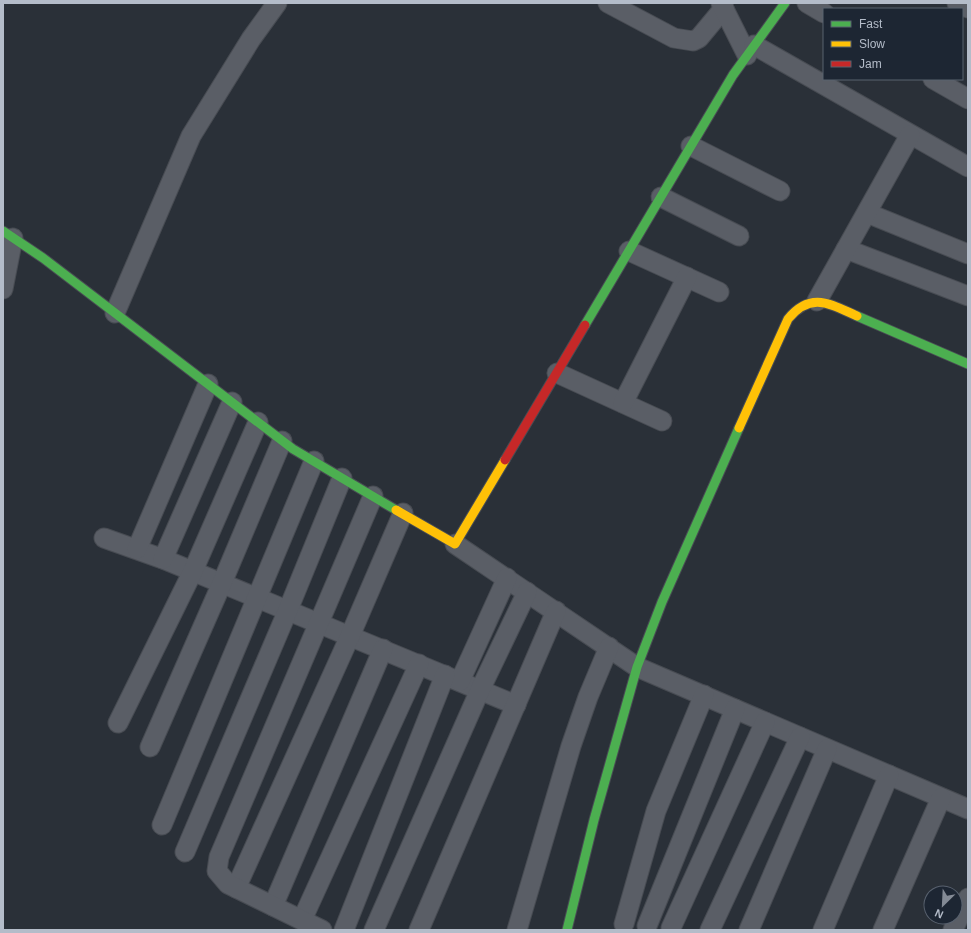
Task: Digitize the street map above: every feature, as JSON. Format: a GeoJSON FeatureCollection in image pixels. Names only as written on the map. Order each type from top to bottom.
{"type":"FeatureCollection","features":[{"type":"Feature","properties":{"kind":"street"},"geometry":{"type":"LineString","coordinates":[[114,313],[191,136],[251,39],[276,3]]}},
{"type":"Feature","properties":{"kind":"street"},"geometry":{"type":"LineString","coordinates":[[608,3],[674,38],[693,41],[699,38],[722,6],[750,50],[968,167]]}},
{"type":"Feature","properties":{"kind":"street"},"geometry":{"type":"LineString","coordinates":[[456,544],[733,75],[786,3]]}},
{"type":"Feature","properties":{"kind":"street"},"geometry":{"type":"LineString","coordinates":[[808,3],[823,12]]}},
{"type":"Feature","properties":{"kind":"street"},"geometry":{"type":"LineString","coordinates":[[957,3],[968,8]]}},
{"type":"Feature","properties":{"kind":"street"},"geometry":{"type":"LineString","coordinates":[[936,80],[968,99]]}},
{"type":"Feature","properties":{"kind":"street"},"geometry":{"type":"LineString","coordinates":[[817,301],[910,135]]}},
{"type":"Feature","properties":{"kind":"street"},"geometry":{"type":"LineString","coordinates":[[691,146],[780,191]]}},
{"type":"Feature","properties":{"kind":"street"},"geometry":{"type":"LineString","coordinates":[[661,197],[739,236]]}},
{"type":"Feature","properties":{"kind":"street"},"geometry":{"type":"LineString","coordinates":[[867,213],[968,254]]}},
{"type":"Feature","properties":{"kind":"street"},"geometry":{"type":"LineString","coordinates":[[3,289],[8,234],[43,258],[293,449],[456,544],[637,666],[968,810]]}},
{"type":"Feature","properties":{"kind":"street"},"geometry":{"type":"LineString","coordinates":[[846,249],[968,296]]}},
{"type":"Feature","properties":{"kind":"street"},"geometry":{"type":"LineString","coordinates":[[629,250],[719,292]]}},
{"type":"Feature","properties":{"kind":"street"},"geometry":{"type":"LineString","coordinates":[[623,403],[687,277]]}},
{"type":"Feature","properties":{"kind":"street"},"geometry":{"type":"LineString","coordinates":[[567,930],[594,820],[637,666],[662,602],[788,318],[796,309],[805,304],[817,301],[830,304],[968,364]]}},
{"type":"Feature","properties":{"kind":"street"},"geometry":{"type":"LineString","coordinates":[[557,373],[662,421]]}},
{"type":"Feature","properties":{"kind":"street"},"geometry":{"type":"LineString","coordinates":[[137,549],[208,384]]}},
{"type":"Feature","properties":{"kind":"street"},"geometry":{"type":"LineString","coordinates":[[163,559],[232,402]]}},
{"type":"Feature","properties":{"kind":"street"},"geometry":{"type":"LineString","coordinates":[[118,723],[193,571],[258,422]]}},
{"type":"Feature","properties":{"kind":"street"},"geometry":{"type":"LineString","coordinates":[[150,747],[282,441]]}},
{"type":"Feature","properties":{"kind":"street"},"geometry":{"type":"LineString","coordinates":[[162,825],[314,461]]}},
{"type":"Feature","properties":{"kind":"street"},"geometry":{"type":"LineString","coordinates":[[185,852],[288,610],[342,478]]}},
{"type":"Feature","properties":{"kind":"street"},"geometry":{"type":"LineString","coordinates":[[322,930],[228,884],[217,871],[219,857],[373,496]]}},
{"type":"Feature","properties":{"kind":"street"},"geometry":{"type":"LineString","coordinates":[[236,888],[350,636],[403,513]]}},
{"type":"Feature","properties":{"kind":"street"},"geometry":{"type":"LineString","coordinates":[[104,538],[193,571],[516,705]]}},
{"type":"Feature","properties":{"kind":"street"},"geometry":{"type":"LineString","coordinates":[[344,930],[452,678],[507,578]]}},
{"type":"Feature","properties":{"kind":"street"},"geometry":{"type":"LineString","coordinates":[[374,930],[480,690],[527,592]]}},
{"type":"Feature","properties":{"kind":"street"},"geometry":{"type":"LineString","coordinates":[[418,930],[556,611]]}},
{"type":"Feature","properties":{"kind":"street"},"geometry":{"type":"LineString","coordinates":[[517,930],[571,746],[588,697],[609,647]]}},
{"type":"Feature","properties":{"kind":"street"},"geometry":{"type":"LineString","coordinates":[[273,906],[383,649]]}},
{"type":"Feature","properties":{"kind":"street"},"geometry":{"type":"LineString","coordinates":[[302,920],[419,664]]}},
{"type":"Feature","properties":{"kind":"street"},"geometry":{"type":"LineString","coordinates":[[624,924],[656,811],[704,695]]}},
{"type":"Feature","properties":{"kind":"street"},"geometry":{"type":"LineString","coordinates":[[647,926],[735,709]]}},
{"type":"Feature","properties":{"kind":"street"},"geometry":{"type":"LineString","coordinates":[[671,928],[765,722]]}},
{"type":"Feature","properties":{"kind":"street"},"geometry":{"type":"LineString","coordinates":[[710,930],[800,737]]}},
{"type":"Feature","properties":{"kind":"street"},"geometry":{"type":"LineString","coordinates":[[749,930],[827,749]]}},
{"type":"Feature","properties":{"kind":"street"},"geometry":{"type":"LineString","coordinates":[[823,930],[889,775]]}},
{"type":"Feature","properties":{"kind":"street"},"geometry":{"type":"LineString","coordinates":[[883,930],[941,798]]}},
{"type":"Feature","properties":{"kind":"street"},"geometry":{"type":"LineString","coordinates":[[953,930],[968,898]]}},
{"type":"Feature","properties":{"kind":"traffic: fast"},"geometry":{"type":"LineString","coordinates":[[585,325],[733,75],[785,3]]}},
{"type":"Feature","properties":{"kind":"traffic: fast"},"geometry":{"type":"LineString","coordinates":[[3,231],[43,258],[293,449],[396,510]]}},
{"type":"Feature","properties":{"kind":"traffic: fast"},"geometry":{"type":"LineString","coordinates":[[857,316],[968,364]]}},
{"type":"Feature","properties":{"kind":"traffic: fast"},"geometry":{"type":"LineString","coordinates":[[567,930],[594,820],[637,667],[662,602],[739,428]]}},
{"type":"Feature","properties":{"kind":"traffic: slow"},"geometry":{"type":"LineString","coordinates":[[739,428],[788,319],[796,310],[805,305],[821,302],[838,307],[857,316]]}},
{"type":"Feature","properties":{"kind":"traffic: slow"},"geometry":{"type":"LineString","coordinates":[[396,510],[455,544],[505,460]]}},
{"type":"Feature","properties":{"kind":"traffic: jam"},"geometry":{"type":"LineString","coordinates":[[505,460],[585,325]]}}]}
